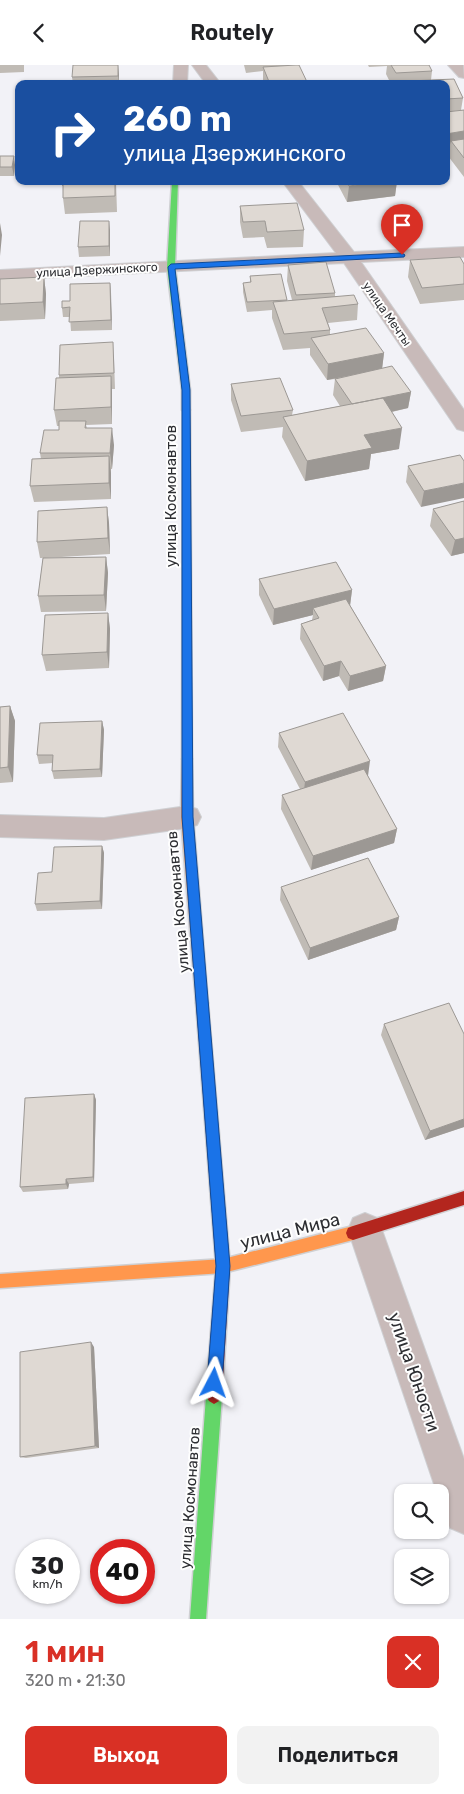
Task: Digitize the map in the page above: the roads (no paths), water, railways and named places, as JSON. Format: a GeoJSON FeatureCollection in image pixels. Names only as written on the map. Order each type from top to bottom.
{"type":"FeatureCollection","features":[{"type":"Feature","properties":{"kind":"street"},"geometry":{"type":"LineString","coordinates":[[180,80],[181,65]]}},
{"type":"Feature","properties":{"kind":"street"},"geometry":{"type":"LineString","coordinates":[[199,65],[211,80]]}},
{"type":"Feature","properties":{"kind":"street"},"geometry":{"type":"LineString","coordinates":[[455,65],[464,74]]}},
{"type":"Feature","properties":{"kind":"street","name":"улица Космонавтов"},"geometry":{"type":"LineString","coordinates":[[175,185],[171,267],[186,390],[187,817],[223,1266],[198,1619]]}},
{"type":"Feature","properties":{"kind":"street","name":"улица Мечты"},"geometry":{"type":"LineString","coordinates":[[293,185],[349,258],[464,425]]}},
{"type":"Feature","properties":{"kind":"street","name":"улица Дзержинского"},"geometry":{"type":"LineString","coordinates":[[0,275],[464,252]]}},
{"type":"Feature","properties":{"kind":"street"},"geometry":{"type":"LineString","coordinates":[[0,826],[104,829],[187,817]]}},
{"type":"Feature","properties":{"kind":"street","name":"улица Мира"},"geometry":{"type":"LineString","coordinates":[[0,1281],[223,1266],[365,1230],[464,1198]]}},
{"type":"Feature","properties":{"kind":"street","name":"улица Юности"},"geometry":{"type":"LineString","coordinates":[[365,1230],[464,1514]]}}]}
